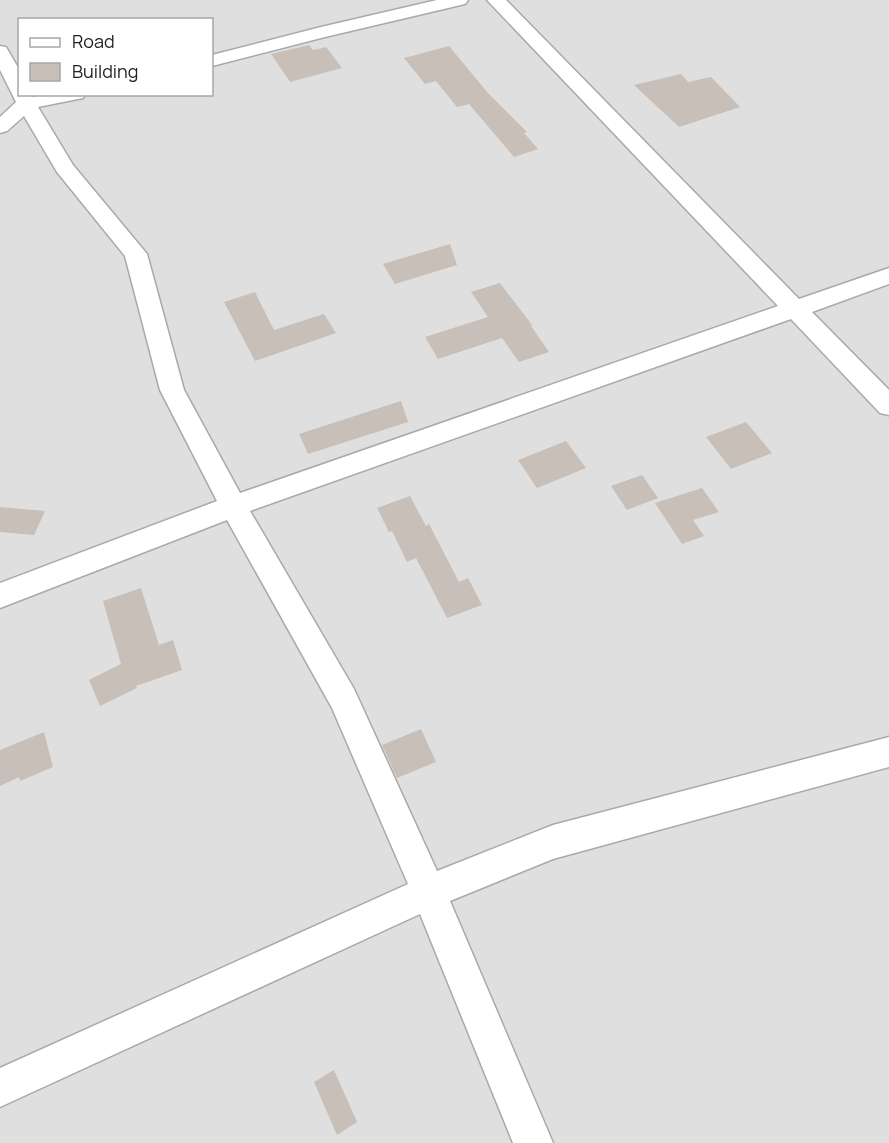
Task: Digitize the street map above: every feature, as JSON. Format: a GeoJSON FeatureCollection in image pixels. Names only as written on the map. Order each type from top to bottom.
{"type":"FeatureCollection","features":[{"type":"Feature","properties":{"kind":"street"},"geometry":{"type":"LineString","coordinates":[[213,61],[321,32],[459,0]]}},
{"type":"Feature","properties":{"kind":"street"},"geometry":{"type":"LineString","coordinates":[[496,0],[889,406]]}},
{"type":"Feature","properties":{"kind":"street"},"geometry":{"type":"LineString","coordinates":[[0,51],[5,73],[18,91]]}},
{"type":"Feature","properties":{"kind":"street"},"geometry":{"type":"LineString","coordinates":[[22,97],[40,96]]}},
{"type":"Feature","properties":{"kind":"street"},"geometry":{"type":"LineString","coordinates":[[0,127],[22,97]]}},
{"type":"Feature","properties":{"kind":"street"},"geometry":{"type":"LineString","coordinates":[[22,97],[64,168],[136,254],[172,390],[233,506],[343,699],[429,892],[533,1143]]}},
{"type":"Feature","properties":{"kind":"street"},"geometry":{"type":"LineString","coordinates":[[0,596],[233,506],[889,276]]}},
{"type":"Feature","properties":{"kind":"street"},"geometry":{"type":"LineString","coordinates":[[0,1088],[429,892],[553,842],[889,752]]}},
{"type":"Feature","properties":{"kind":"shaded area"},"geometry":{"type":"Polygon","coordinates":[[[0,0],[889,0],[889,1143],[0,1143],[0,0]]]}},
{"type":"Feature","properties":{"kind":"building"},"geometry":{"type":"Polygon","coordinates":[[[309,45],[313,50],[326,47],[342,68],[290,82],[271,54],[309,45]]]}},
{"type":"Feature","properties":{"kind":"building"},"geometry":{"type":"Polygon","coordinates":[[[449,46],[488,93],[527,132],[524,133],[538,149],[514,157],[469,104],[457,107],[436,81],[425,84],[404,58],[449,46]]]}},
{"type":"Feature","properties":{"kind":"building"},"geometry":{"type":"Polygon","coordinates":[[[681,74],[688,82],[711,77],[740,107],[679,127],[634,85],[681,74]]]}},
{"type":"Feature","properties":{"kind":"building"},"geometry":{"type":"Polygon","coordinates":[[[450,244],[457,265],[395,284],[383,264],[450,244]]]}},
{"type":"Feature","properties":{"kind":"building"},"geometry":{"type":"Polygon","coordinates":[[[500,283],[549,352],[519,362],[502,338],[438,359],[425,337],[488,317],[471,292],[500,283]]]}},
{"type":"Feature","properties":{"kind":"building"},"geometry":{"type":"Polygon","coordinates":[[[255,292],[274,330],[324,314],[336,333],[255,361],[224,302],[255,292]]]}},
{"type":"Feature","properties":{"kind":"building"},"geometry":{"type":"Polygon","coordinates":[[[401,401],[408,422],[308,454],[299,434],[401,401]]]}},
{"type":"Feature","properties":{"kind":"building"},"geometry":{"type":"Polygon","coordinates":[[[746,422],[772,453],[731,469],[706,437],[746,422]]]}},
{"type":"Feature","properties":{"kind":"building"},"geometry":{"type":"Polygon","coordinates":[[[566,441],[586,468],[537,488],[518,460],[566,441]]]}},
{"type":"Feature","properties":{"kind":"building"},"geometry":{"type":"Polygon","coordinates":[[[642,475],[658,498],[627,510],[611,486],[642,475]]]}},
{"type":"Feature","properties":{"kind":"building"},"geometry":{"type":"Polygon","coordinates":[[[702,488],[719,512],[693,520],[704,536],[682,544],[655,503],[702,488]]]}},
{"type":"Feature","properties":{"kind":"building"},"geometry":{"type":"Polygon","coordinates":[[[410,496],[426,526],[429,524],[459,582],[468,578],[482,605],[447,618],[416,558],[407,562],[392,531],[389,532],[377,508],[410,496]]]}},
{"type":"Feature","properties":{"kind":"building"},"geometry":{"type":"Polygon","coordinates":[[[0,507],[45,511],[34,535],[0,532],[0,507]]]}},
{"type":"Feature","properties":{"kind":"building"},"geometry":{"type":"Polygon","coordinates":[[[141,588],[159,645],[173,640],[182,670],[136,686],[137,688],[100,706],[89,680],[121,664],[103,601],[141,588]]]}},
{"type":"Feature","properties":{"kind":"building"},"geometry":{"type":"Polygon","coordinates":[[[421,729],[436,762],[397,778],[382,745],[421,729]]]}},
{"type":"Feature","properties":{"kind":"building"},"geometry":{"type":"Polygon","coordinates":[[[44,732],[53,767],[20,781],[19,777],[0,786],[0,750],[44,732]]]}},
{"type":"Feature","properties":{"kind":"building"},"geometry":{"type":"Polygon","coordinates":[[[334,1070],[357,1122],[337,1135],[314,1082],[334,1070]]]}}]}
